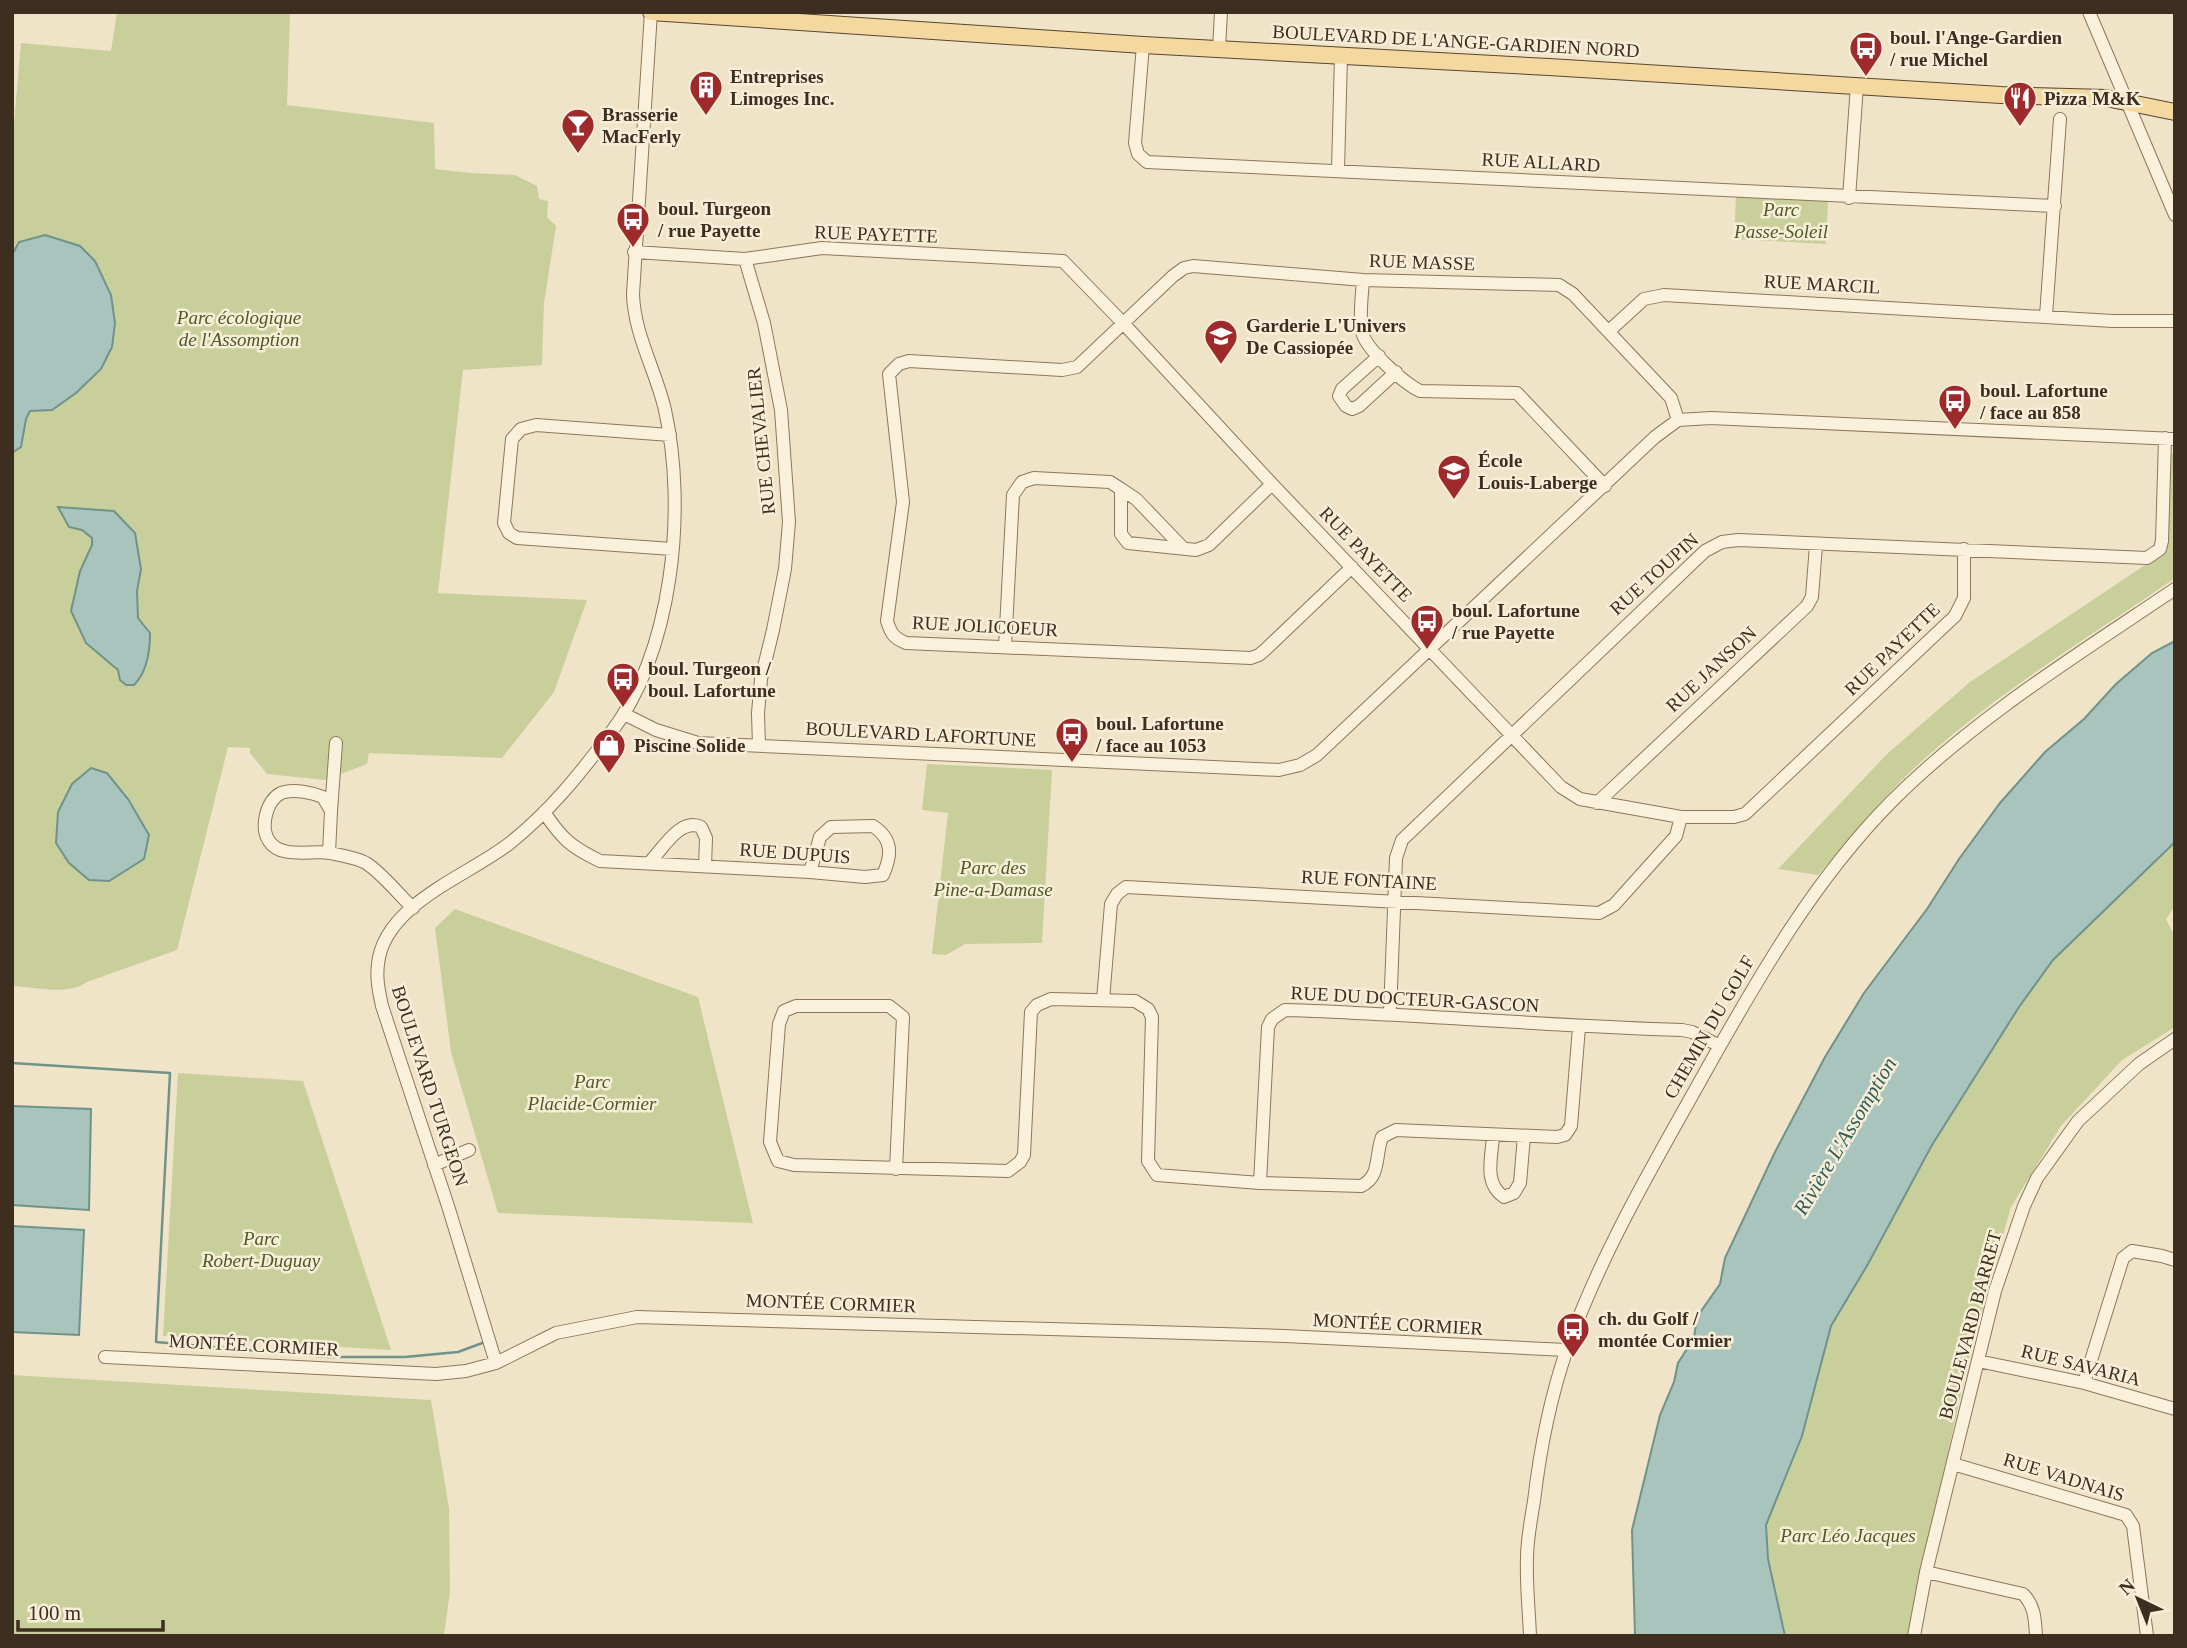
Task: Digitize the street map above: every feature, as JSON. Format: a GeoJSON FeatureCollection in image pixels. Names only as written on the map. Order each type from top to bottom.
{"type":"FeatureCollection","features":[{"type":"Feature","properties":{"kind":"main road","name":"BOULEVARD DE L'ANGE-GARDIEN NORD"},"geometry":{"type":"LineString","coordinates":[[651,12],[848,18],[1143,45],[2001,95],[2106,98],[2175,112]]}},
{"type":"Feature","properties":{"kind":"street","name":"BOULEVARD TURGEON"},"geometry":{"type":"LineString","coordinates":[[496,1363],[382,1006],[377,982],[378,963],[382,946],[397,922],[413,908],[508,844],[567,790],[624,714],[656,643],[665,603],[672,549],[674,484],[670,435],[659,385],[634,314],[635,252],[651,12]]}},
{"type":"Feature","properties":{"kind":"street"},"geometry":{"type":"LineString","coordinates":[[1219,49],[1221,12]]}},
{"type":"Feature","properties":{"kind":"street"},"geometry":{"type":"LineString","coordinates":[[2089,12],[2175,215]]}},
{"type":"Feature","properties":{"kind":"street","name":"RUE ALLARD"},"geometry":{"type":"LineString","coordinates":[[1143,45],[1135,143],[1138,154],[1147,162],[2054,206]]}},
{"type":"Feature","properties":{"kind":"street"},"geometry":{"type":"LineString","coordinates":[[1338,170],[1341,56]]}},
{"type":"Feature","properties":{"kind":"street"},"geometry":{"type":"LineString","coordinates":[[1849,198],[1857,85]]}},
{"type":"Feature","properties":{"kind":"street"},"geometry":{"type":"LineString","coordinates":[[2046,316],[2060,119]]}},
{"type":"Feature","properties":{"kind":"street","name":"RUE PAYETTE"},"geometry":{"type":"LineString","coordinates":[[635,252],[745,259],[822,248],[1063,261],[1124,323],[1272,484],[1570,794],[1597,803],[1681,817],[1734,817],[1745,814],[1955,616],[1964,598],[1964,549]]}},
{"type":"Feature","properties":{"kind":"street","name":"RUE CHEVALIER"},"geometry":{"type":"LineString","coordinates":[[745,259],[764,323],[781,410],[789,522],[785,569],[761,679],[759,746]]}},
{"type":"Feature","properties":{"kind":"street","name":"RUE MASSE"},"geometry":{"type":"LineString","coordinates":[[1124,323],[1173,276],[1184,268],[1193,267],[1363,280],[1559,285],[1573,294],[1671,398],[1678,420]]}},
{"type":"Feature","properties":{"kind":"street"},"geometry":{"type":"LineString","coordinates":[[1363,280],[1362,333],[1367,344],[1408,385],[1420,391],[1517,393],[1605,486]]}},
{"type":"Feature","properties":{"kind":"street","name":"RUE MARCIL"},"geometry":{"type":"LineString","coordinates":[[1609,331],[1644,299],[1664,295],[2113,321],[2175,321]]}},
{"type":"Feature","properties":{"kind":"street","name":"RUE JOLICOEUR"},"geometry":{"type":"LineString","coordinates":[[1124,323],[1077,367],[1069,369],[909,361],[899,364],[889,374],[903,502],[887,621],[890,633],[906,643],[1251,657],[1266,649],[1352,567]]}},
{"type":"Feature","properties":{"kind":"street"},"geometry":{"type":"LineString","coordinates":[[1379,356],[1342,390],[1339,396],[1346,406],[1359,406],[1396,372]]}},
{"type":"Feature","properties":{"kind":"street"},"geometry":{"type":"LineString","coordinates":[[1678,420],[1711,418],[2052,433],[2062,430],[2172,438]]}},
{"type":"Feature","properties":{"kind":"street","name":"BOULEVARD LAFORTUNE"},"geometry":{"type":"LineString","coordinates":[[624,714],[656,730],[698,743],[1279,770],[1300,765],[1317,755],[1654,437],[1678,420]]}},
{"type":"Feature","properties":{"kind":"street"},"geometry":{"type":"LineString","coordinates":[[670,435],[536,425],[521,429],[512,439],[504,523],[509,533],[517,538],[672,549]]}},
{"type":"Feature","properties":{"kind":"street","name":"RUE TOUPIN"},"geometry":{"type":"LineString","coordinates":[[1390,1013],[1396,858],[1402,840],[1704,551],[1722,542],[1738,540],[2147,558],[2160,549],[2162,541],[2172,438]]}},
{"type":"Feature","properties":{"kind":"street"},"geometry":{"type":"LineString","coordinates":[[1005,647],[1013,495],[1022,482],[1034,478],[1110,482],[1136,499],[1183,548]]}},
{"type":"Feature","properties":{"kind":"street"},"geometry":{"type":"LineString","coordinates":[[1121,489],[1121,534],[1125,541],[1132,544],[1202,549],[1272,484]]}},
{"type":"Feature","properties":{"kind":"street","name":"RUE JANSON"},"geometry":{"type":"LineString","coordinates":[[1597,803],[1807,606],[1812,597],[1816,545]]}},
{"type":"Feature","properties":{"kind":"street","name":"CHEMIN DU GOLF"},"geometry":{"type":"LineString","coordinates":[[1530,1636],[1527,1557],[1537,1475],[1566,1350],[1615,1236],[1767,964],[1812,895],[1889,804],[1923,771],[2007,704],[2175,589]]}},
{"type":"Feature","properties":{"kind":"street"},"geometry":{"type":"LineString","coordinates":[[329,853],[336,743]]}},
{"type":"Feature","properties":{"kind":"street"},"geometry":{"type":"LineString","coordinates":[[331,811],[323,797],[314,793],[282,793],[272,802],[265,814],[268,840],[274,847],[286,852],[329,853],[365,863],[413,908]]}},
{"type":"Feature","properties":{"kind":"street","name":"RUE DUPUIS"},"geometry":{"type":"LineString","coordinates":[[544,813],[560,836],[577,850],[600,860],[865,877],[883,875],[891,850],[888,839],[873,826],[831,827],[820,837],[810,872]]}},
{"type":"Feature","properties":{"kind":"street","name":"RUE FONTAINE"},"geometry":{"type":"LineString","coordinates":[[1103,1000],[1111,904],[1116,894],[1126,887],[1600,913],[1614,905],[1676,836],[1681,817]]}},
{"type":"Feature","properties":{"kind":"street"},"geometry":{"type":"LineString","coordinates":[[649,863],[677,832],[685,825],[694,823],[701,827],[706,838],[705,866]]}},
{"type":"Feature","properties":{"kind":"street"},"geometry":{"type":"LineString","coordinates":[[896,1169],[903,1017],[889,1006],[796,1006],[784,1011],[779,1024],[770,1142],[778,1161],[794,1165],[896,1169],[1008,1171],[1020,1162],[1024,1155],[1031,1012],[1037,1004],[1051,999],[1135,1001],[1148,1009],[1152,1017],[1148,1161],[1157,1175],[1260,1183],[1361,1186],[1370,1182],[1375,1175],[1382,1137],[1396,1130],[1557,1138],[1565,1135],[1572,1126],[1579,1027]]}},
{"type":"Feature","properties":{"kind":"street","name":"RUE DU DOCTEUR-GASCON"},"geometry":{"type":"LineString","coordinates":[[1260,1183],[1268,1027],[1272,1019],[1284,1010],[1390,1013],[1579,1027],[1682,1030],[1697,1034],[1720,1046]]}},
{"type":"Feature","properties":{"kind":"street","name":"BOULEVARD BARRET"},"geometry":{"type":"LineString","coordinates":[[1914,1636],[1926,1572],[1978,1361],[2003,1265],[2024,1206],[2037,1178],[2054,1152],[2088,1112],[2138,1064],[2175,1039]]}},
{"type":"Feature","properties":{"kind":"street"},"geometry":{"type":"LineString","coordinates":[[1493,1135],[1490,1183],[1495,1191],[1504,1197],[1514,1193],[1520,1183],[1524,1136]]}},
{"type":"Feature","properties":{"kind":"street"},"geometry":{"type":"LineString","coordinates":[[434,1165],[469,1150]]}},
{"type":"Feature","properties":{"kind":"street"},"geometry":{"type":"LineString","coordinates":[[2084,1383],[2123,1258],[2132,1251],[2175,1261]]}},
{"type":"Feature","properties":{"kind":"street","name":"MONTÉE CORMIER"},"geometry":{"type":"LineString","coordinates":[[105,1357],[428,1374],[466,1371],[496,1363],[556,1333],[637,1317],[1285,1336],[1566,1350]]}},
{"type":"Feature","properties":{"kind":"street","name":"RUE SAVARIA"},"geometry":{"type":"LineString","coordinates":[[1978,1361],[2084,1383],[2175,1409]]}},
{"type":"Feature","properties":{"kind":"street","name":"RUE VADNAIS"},"geometry":{"type":"LineString","coordinates":[[1953,1464],[2126,1515],[2133,1526],[2147,1636]]}},
{"type":"Feature","properties":{"kind":"street"},"geometry":{"type":"LineString","coordinates":[[1926,1572],[2023,1594],[2034,1611],[2036,1636]]}},
{"type":"Feature","properties":{"kind":"green space","name":"Parc écologique de l'Assomption"},"geometry":{"type":"Polygon","coordinates":[[[117,12],[290,12],[287,105],[434,123],[435,169],[515,175],[537,186],[539,199],[548,201],[547,217],[556,226],[544,304],[542,365],[463,370],[438,593],[587,600],[554,692],[502,758],[369,753],[367,764],[325,780],[267,774],[250,753],[250,748],[228,747],[177,950],[70,989],[51,990],[12,986],[12,146],[21,43],[111,51],[117,12]]]}},
{"type":"Feature","properties":{"kind":"green space","name":"Parc Passe-Soleil"},"geometry":{"type":"Polygon","coordinates":[[[1736,196],[1828,200],[1826,244],[1734,239],[1736,196]]]}},
{"type":"Feature","properties":{"kind":"green space"},"geometry":{"type":"Polygon","coordinates":[[[2170,454],[2175,454],[2175,578],[2050,662],[1959,729],[1901,781],[1818,875],[1778,869],[1887,754],[1970,682],[2157,557],[2170,454]]]}},
{"type":"Feature","properties":{"kind":"green space","name":"Parc des Pine-a-Damase"},"geometry":{"type":"Polygon","coordinates":[[[927,764],[1052,770],[1042,943],[965,944],[946,955],[932,954],[948,813],[922,810],[927,764]]]}},
{"type":"Feature","properties":{"kind":"green space","name":"Parc Léo Jacques"},"geometry":{"type":"Polygon","coordinates":[[[2175,843],[2175,906],[2166,919],[2175,937],[2175,1027],[2122,1060],[2061,1126],[2011,1207],[1970,1353],[1910,1625],[1910,1636],[1785,1636],[1768,1559],[1766,1525],[1802,1436],[1831,1326],[1932,1145],[2019,1007],[2053,960],[2175,843]]]}},
{"type":"Feature","properties":{"kind":"green space","name":"Parc Placide-Cormier"},"geometry":{"type":"Polygon","coordinates":[[[455,909],[698,997],[753,1223],[498,1213],[451,1052],[435,928],[455,909]]]}},
{"type":"Feature","properties":{"kind":"green space","name":"Parc Robert-Duguay"},"geometry":{"type":"Polygon","coordinates":[[[178,1073],[303,1081],[391,1350],[163,1336],[178,1073]]]}},
{"type":"Feature","properties":{"kind":"green space"},"geometry":{"type":"Polygon","coordinates":[[[12,1375],[431,1400],[449,1508],[450,1591],[444,1636],[12,1636],[12,1375]]]}},
{"type":"Feature","properties":{"kind":"water"},"geometry":{"type":"Polygon","coordinates":[[[45,235],[80,246],[95,261],[111,295],[115,323],[112,347],[101,369],[76,393],[52,410],[30,411],[21,447],[12,453],[12,255],[19,242],[45,235]]]}},
{"type":"Feature","properties":{"kind":"water"},"geometry":{"type":"Polygon","coordinates":[[[58,507],[114,511],[135,533],[141,569],[137,591],[138,618],[150,633],[147,660],[134,685],[126,685],[120,680],[118,670],[86,643],[71,611],[80,571],[92,545],[92,538],[82,530],[69,527],[58,507]]]}},
{"type":"Feature","properties":{"kind":"water","name":"Rivière L'Assomption"},"geometry":{"type":"Polygon","coordinates":[[[2175,641],[2175,842],[2053,960],[2019,1007],[1932,1145],[1831,1326],[1802,1436],[1766,1525],[1768,1559],[1785,1636],[1635,1636],[1632,1530],[1660,1415],[1674,1382],[1678,1363],[1694,1338],[1697,1317],[1720,1284],[1725,1258],[1775,1152],[1825,1057],[1864,993],[1927,909],[2000,803],[2045,752],[2084,719],[2116,684],[2152,653],[2175,641]]]}},
{"type":"Feature","properties":{"kind":"water"},"geometry":{"type":"Polygon","coordinates":[[[91,768],[107,773],[128,799],[149,835],[144,859],[109,881],[89,880],[69,863],[56,843],[58,812],[72,784],[91,768]]]}},
{"type":"Feature","properties":{"kind":"water"},"geometry":{"type":"Polygon","coordinates":[[[12,1106],[91,1109],[89,1210],[12,1205],[12,1106]]]}},
{"type":"Feature","properties":{"kind":"water"},"geometry":{"type":"Polygon","coordinates":[[[12,1226],[84,1230],[79,1335],[12,1332],[12,1226]]]}},
{"type":"Feature","properties":{"kind":"waterway"},"geometry":{"type":"LineString","coordinates":[[12,1063],[170,1073],[156,1342],[327,1357],[405,1357],[458,1352],[485,1342]]}},
{"type":"Feature","properties":{"kind":"place","name":"boul. l'Ange-Gardien / rue Michel"},"geometry":{"type":"Point","coordinates":[1866,78]}},
{"type":"Feature","properties":{"kind":"place","name":"Entreprises Limoges Inc."},"geometry":{"type":"Point","coordinates":[706,117]}},
{"type":"Feature","properties":{"kind":"place","name":"Pizza M&K"},"geometry":{"type":"Point","coordinates":[2020,128]}},
{"type":"Feature","properties":{"kind":"place","name":"Brasserie MacFerly"},"geometry":{"type":"Point","coordinates":[578,155]}},
{"type":"Feature","properties":{"kind":"place","name":"boul. Turgeon / rue Payette"},"geometry":{"type":"Point","coordinates":[633,249]}},
{"type":"Feature","properties":{"kind":"place","name":"Garderie L'Univers De Cassiopée"},"geometry":{"type":"Point","coordinates":[1221,366]}},
{"type":"Feature","properties":{"kind":"place","name":"boul. Lafortune / face au 858"},"geometry":{"type":"Point","coordinates":[1955,431]}},
{"type":"Feature","properties":{"kind":"place","name":"École Louis-Laberge"},"geometry":{"type":"Point","coordinates":[1454,501]}},
{"type":"Feature","properties":{"kind":"place","name":"boul. Lafortune / rue Payette"},"geometry":{"type":"Point","coordinates":[1427,651]}},
{"type":"Feature","properties":{"kind":"place","name":"boul. Turgeon / boul. Lafortune"},"geometry":{"type":"Point","coordinates":[623,709]}},
{"type":"Feature","properties":{"kind":"place","name":"boul. Lafortune / face au 1053"},"geometry":{"type":"Point","coordinates":[1072,764]}},
{"type":"Feature","properties":{"kind":"place","name":"Piscine Solide"},"geometry":{"type":"Point","coordinates":[609,775]}},
{"type":"Feature","properties":{"kind":"place","name":"ch. du Golf / montée Cormier"},"geometry":{"type":"Point","coordinates":[1573,1359]}}]}
